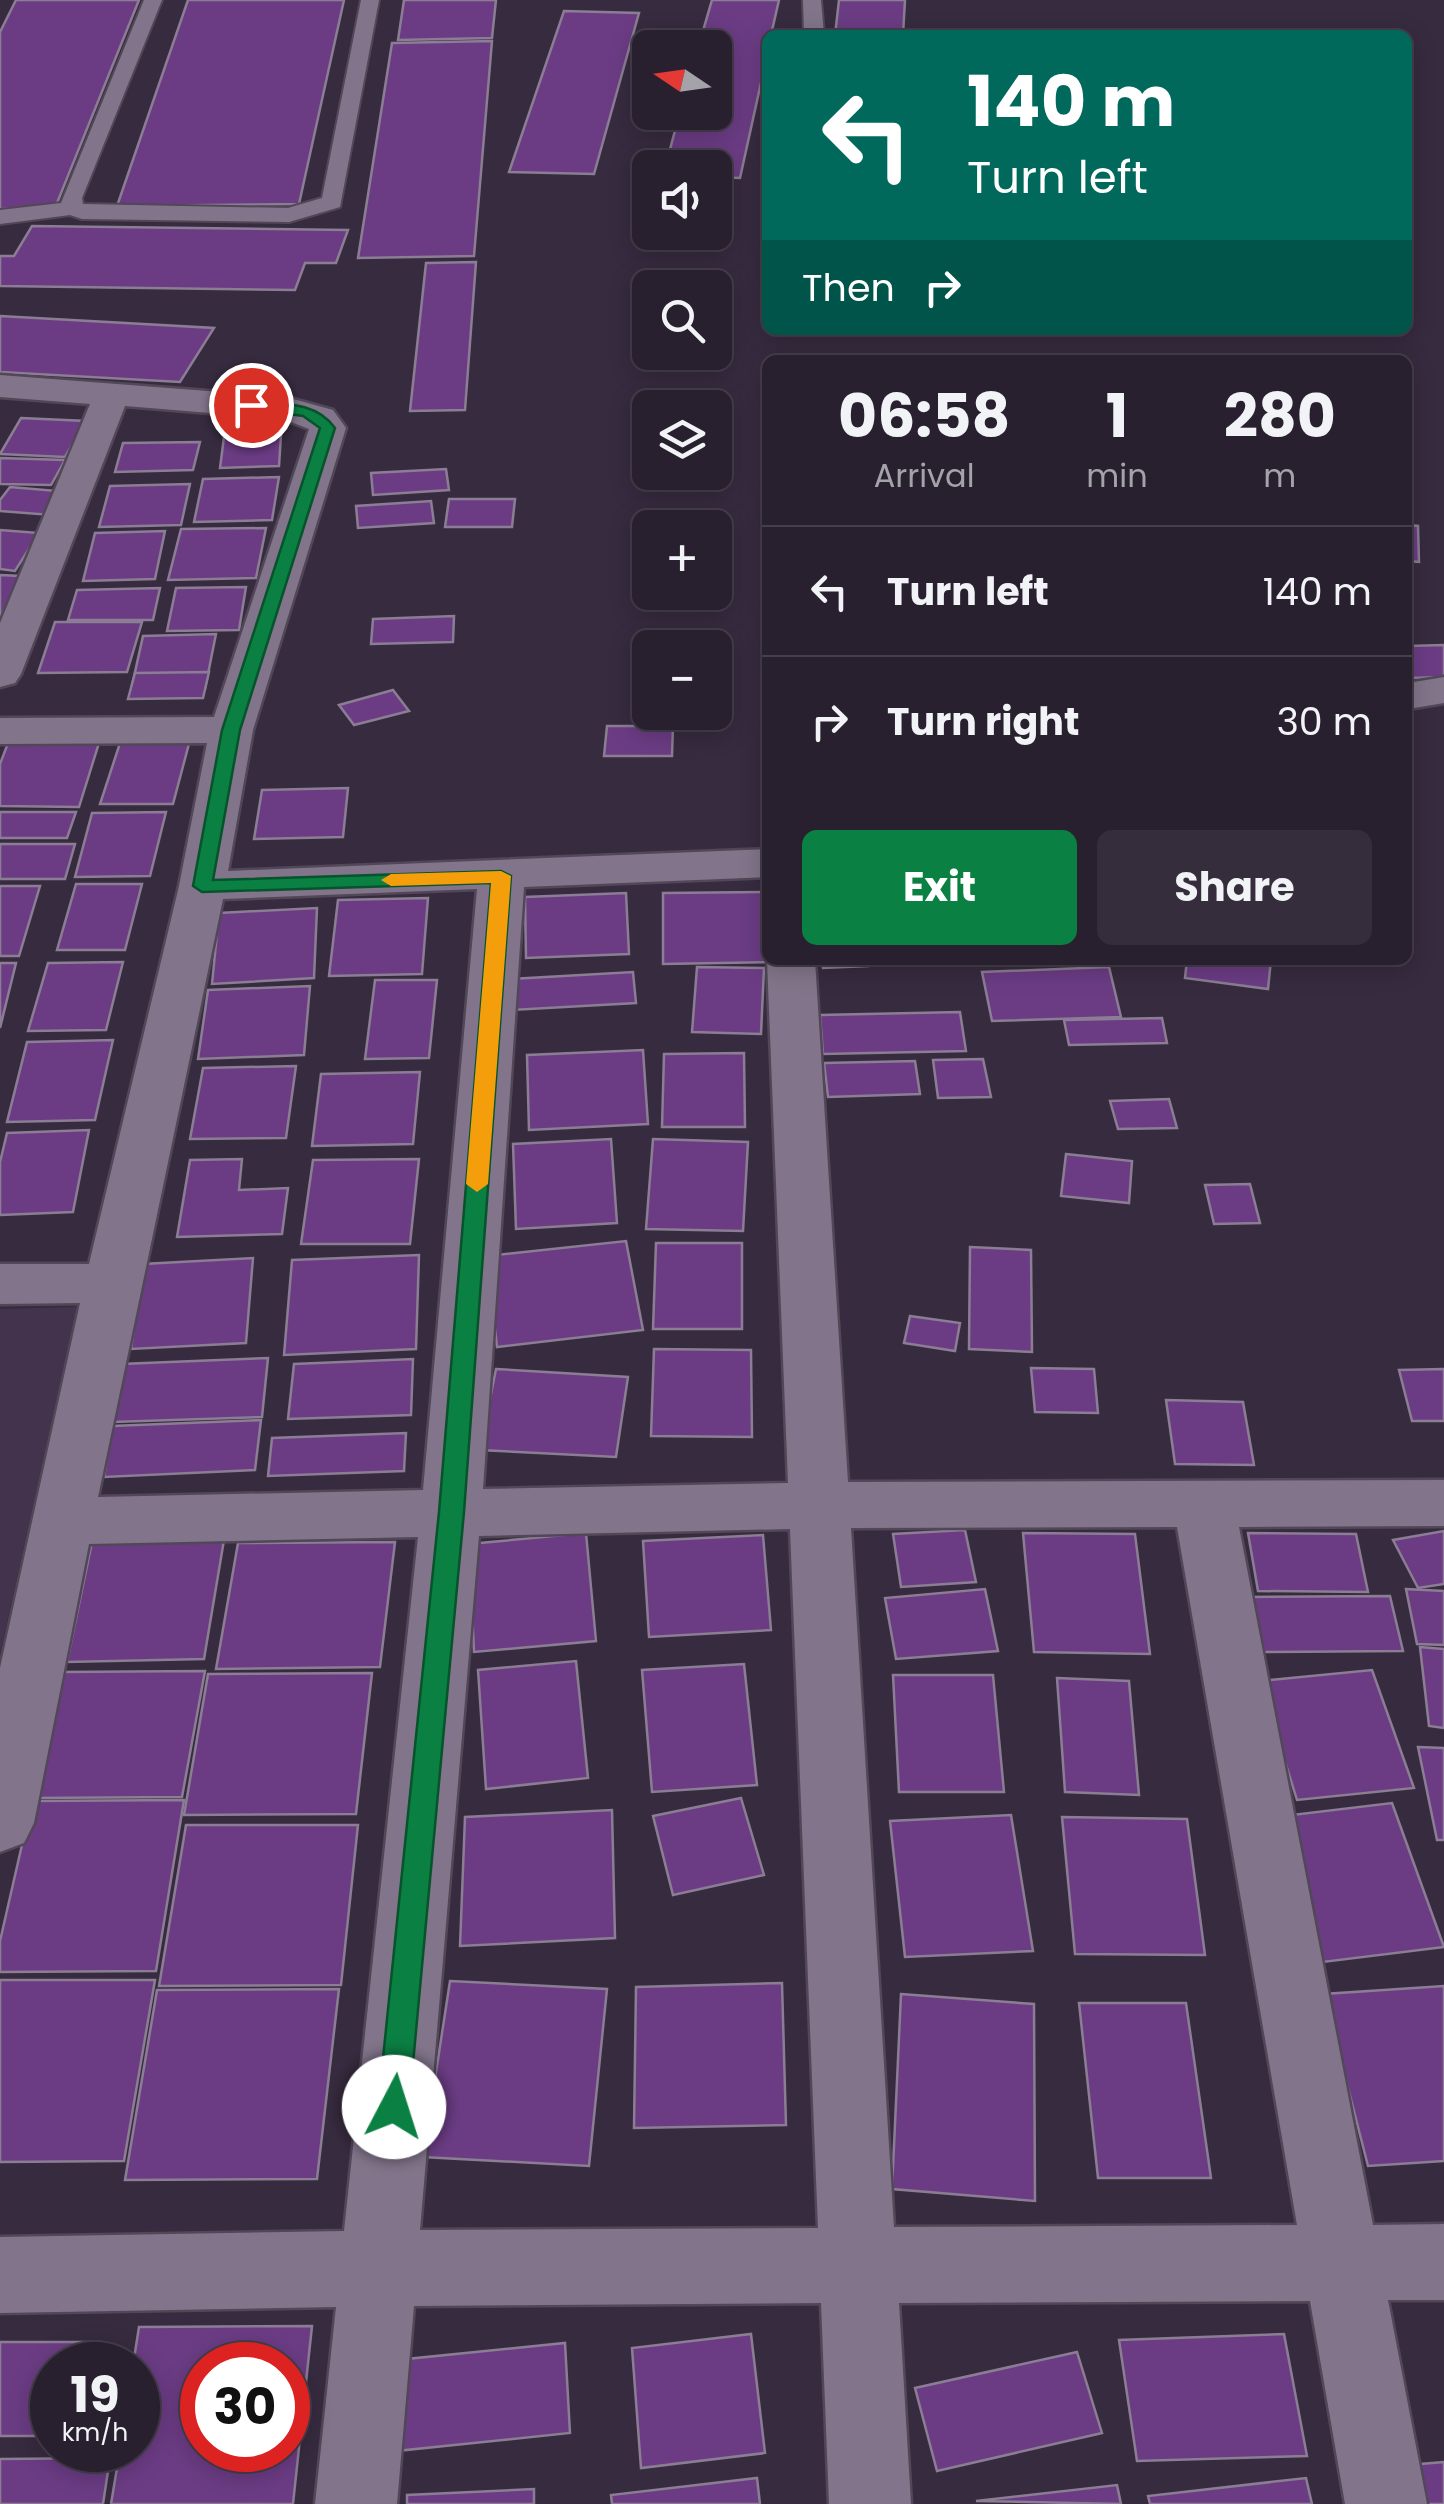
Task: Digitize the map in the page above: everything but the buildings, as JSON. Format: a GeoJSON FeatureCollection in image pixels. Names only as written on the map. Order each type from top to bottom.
{"type":"FeatureCollection","features":[{"type":"Feature","properties":{"kind":"street"},"geometry":{"type":"LineString","coordinates":[[0,386],[286,408],[320,418],[328,428],[231,730],[202,886],[112,1283],[0,1823]]}},
{"type":"Feature","properties":{"kind":"street"},"geometry":{"type":"LineString","coordinates":[[0,674],[112,394]]}},
{"type":"Feature","properties":{"kind":"street"},"geometry":{"type":"LineString","coordinates":[[1412,695],[1444,690]]}},
{"type":"Feature","properties":{"kind":"street"},"geometry":{"type":"LineString","coordinates":[[0,731],[231,730]]}},
{"type":"Feature","properties":{"kind":"street"},"geometry":{"type":"LineString","coordinates":[[202,886],[762,863]]}},
{"type":"Feature","properties":{"kind":"street"},"geometry":{"type":"LineString","coordinates":[[356,2504],[451,1512],[501,876]]}},
{"type":"Feature","properties":{"kind":"street"},"geometry":{"type":"LineString","coordinates":[[791,965],[822,1505],[870,2504]]}},
{"type":"Feature","properties":{"kind":"street"},"geometry":{"type":"LineString","coordinates":[[0,1284],[112,1283]]}},
{"type":"Feature","properties":{"kind":"street"},"geometry":{"type":"LineString","coordinates":[[62,1521],[822,1505],[1444,1502]]}},
{"type":"Feature","properties":{"kind":"street"},"geometry":{"type":"LineString","coordinates":[[1204,1505],[1386,2504]]}},
{"type":"Feature","properties":{"kind":"street"},"geometry":{"type":"LineString","coordinates":[[0,2275],[378,2266],[856,2268],[1444,2262]]}},
{"type":"Feature","properties":{"kind":"lane"},"geometry":{"type":"LineString","coordinates":[[72,208],[71,198],[152,0]]}},
{"type":"Feature","properties":{"kind":"lane"},"geometry":{"type":"LineString","coordinates":[[0,216],[72,208],[82,212],[290,214],[332,202],[370,0]]}},
{"type":"Feature","properties":{"kind":"lane"},"geometry":{"type":"LineString","coordinates":[[812,0],[814,30]]}},
{"type":"Feature","properties":{"kind":"shaded area"},"geometry":{"type":"Polygon","coordinates":[[[77,1307],[0,1654],[0,1309],[77,1307]]]}},
{"type":"Feature","properties":{"kind":"slow traffic"},"geometry":{"type":"LineString","coordinates":[[391,880],[501,876],[477,1184]]}},
{"type":"Feature","properties":{"kind":"route"},"geometry":{"type":"LineString","coordinates":[[251,405],[306,412],[320,418],[328,428],[231,730],[202,886],[501,876],[451,1512],[394,2107]]}}]}
